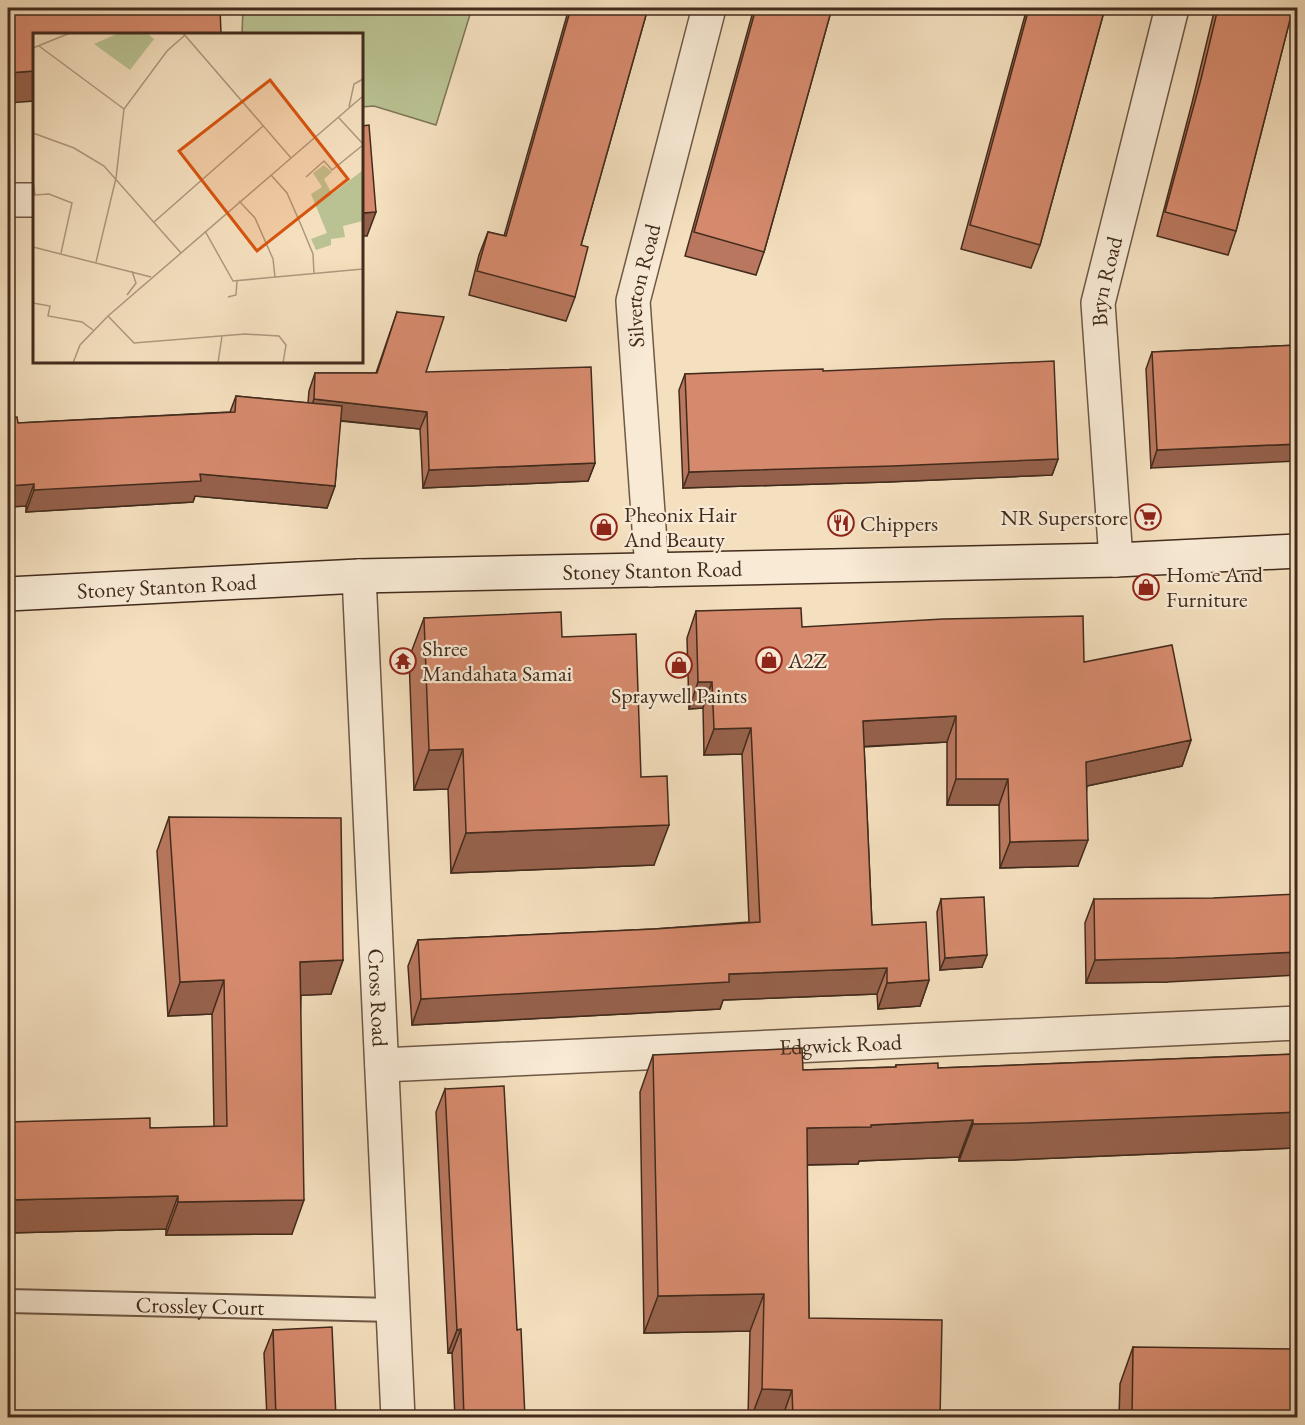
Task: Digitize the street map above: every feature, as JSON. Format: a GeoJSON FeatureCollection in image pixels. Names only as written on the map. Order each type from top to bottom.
{"type":"FeatureCollection","features":[{"type":"Feature","properties":{"kind":"street","name":"Silverton Road"},"geometry":{"type":"LineString","coordinates":[[652,570],[633,301],[709,8]]}},
{"type":"Feature","properties":{"kind":"street","name":"Bryn Road"},"geometry":{"type":"LineString","coordinates":[[1116,560],[1098,303],[1172,8]]}},
{"type":"Feature","properties":{"kind":"street"},"geometry":{"type":"LineString","coordinates":[[8,200],[33,200]]}},
{"type":"Feature","properties":{"kind":"street","name":"Stoney Stanton Road"},"geometry":{"type":"LineString","coordinates":[[8,594],[359,576],[1116,560],[1298,551]]}},
{"type":"Feature","properties":{"kind":"street","name":"Cross Road"},"geometry":{"type":"LineString","coordinates":[[359,576],[398,1418]]}},
{"type":"Feature","properties":{"kind":"street","name":"Edgwick Road"},"geometry":{"type":"LineString","coordinates":[[382,1065],[1298,1023]]}},
{"type":"Feature","properties":{"kind":"lane","name":"Crossley Court"},"geometry":{"type":"LineString","coordinates":[[8,1301],[393,1310]]}},
{"type":"Feature","properties":{"kind":"green space"},"geometry":{"type":"Polygon","coordinates":[[[243,8],[472,8],[436,125],[374,106],[363,107],[363,33],[242,33],[243,8]]]}},
{"type":"Feature","properties":{"kind":"building"},"geometry":{"type":"Polygon","coordinates":[[[220,8],[221,33],[33,33],[33,71],[8,73],[8,9],[220,8]]]}},
{"type":"Feature","properties":{"kind":"building"},"geometry":{"type":"Polygon","coordinates":[[[571,8],[648,8],[581,245],[588,247],[575,297],[477,271],[488,232],[506,236],[571,8]]]}},
{"type":"Feature","properties":{"kind":"building"},"geometry":{"type":"Polygon","coordinates":[[[756,8],[832,8],[764,252],[694,232],[756,8]]]}},
{"type":"Feature","properties":{"kind":"building"},"geometry":{"type":"Polygon","coordinates":[[[1029,8],[1105,8],[1040,245],[970,225],[1029,8]]]}},
{"type":"Feature","properties":{"kind":"building"},"geometry":{"type":"Polygon","coordinates":[[[1218,8],[1293,8],[1236,231],[1165,212],[1218,8]]]}},
{"type":"Feature","properties":{"kind":"building"},"geometry":{"type":"Polygon","coordinates":[[[369,125],[376,212],[363,213],[363,126],[369,125]]]}},
{"type":"Feature","properties":{"kind":"building"},"geometry":{"type":"Polygon","coordinates":[[[397,312],[444,317],[426,372],[591,367],[595,463],[429,470],[427,412],[314,399],[315,373],[377,373],[397,312]]]}},
{"type":"Feature","properties":{"kind":"building"},"geometry":{"type":"Polygon","coordinates":[[[1298,345],[1298,444],[1157,450],[1152,352],[1298,345]]]}},
{"type":"Feature","properties":{"kind":"building"},"geometry":{"type":"Polygon","coordinates":[[[1054,361],[1058,459],[689,472],[685,374],[823,369],[823,371],[1054,361]]]}},
{"type":"Feature","properties":{"kind":"building"},"geometry":{"type":"Polygon","coordinates":[[[236,396],[342,406],[335,486],[200,474],[201,481],[34,490],[34,484],[8,486],[8,418],[17,417],[18,423],[235,412],[236,396]]]}},
{"type":"Feature","properties":{"kind":"building"},"geometry":{"type":"Polygon","coordinates":[[[801,608],[802,627],[943,619],[1083,616],[1084,662],[1172,645],[1191,740],[1086,762],[1088,840],[1010,842],[1008,779],[956,779],[956,716],[863,721],[872,925],[926,922],[929,980],[887,983],[887,968],[729,974],[729,982],[421,999],[418,940],[760,922],[751,728],[714,729],[712,682],[698,682],[696,611],[801,608]]]}},
{"type":"Feature","properties":{"kind":"building"},"geometry":{"type":"Polygon","coordinates":[[[561,612],[562,637],[636,634],[641,777],[667,776],[669,825],[466,833],[463,749],[429,750],[424,618],[561,612]]]}},
{"type":"Feature","properties":{"kind":"building"},"geometry":{"type":"Polygon","coordinates":[[[169,817],[341,818],[343,960],[300,962],[304,1200],[178,1202],[178,1196],[8,1200],[8,1122],[150,1118],[150,1128],[227,1126],[224,980],[180,982],[169,817]]]}},
{"type":"Feature","properties":{"kind":"building"},"geometry":{"type":"Polygon","coordinates":[[[1298,894],[1298,952],[1095,960],[1094,899],[1213,898],[1298,894]]]}},
{"type":"Feature","properties":{"kind":"building"},"geometry":{"type":"Polygon","coordinates":[[[984,897],[987,955],[945,958],[941,899],[984,897]]]}},
{"type":"Feature","properties":{"kind":"building"},"geometry":{"type":"Polygon","coordinates":[[[802,1048],[803,1070],[896,1067],[896,1065],[938,1063],[938,1068],[1298,1054],[1298,1112],[1026,1123],[973,1124],[973,1120],[871,1125],[871,1127],[807,1128],[809,1318],[942,1320],[940,1418],[793,1418],[792,1390],[762,1389],[764,1294],[658,1296],[653,1055],[802,1048]]]}},
{"type":"Feature","properties":{"kind":"building"},"geometry":{"type":"Polygon","coordinates":[[[504,1086],[517,1330],[521,1329],[525,1418],[464,1418],[461,1329],[457,1330],[445,1089],[504,1086]]]}},
{"type":"Feature","properties":{"kind":"building"},"geometry":{"type":"Polygon","coordinates":[[[332,1327],[336,1418],[276,1418],[273,1330],[332,1327]]]}},
{"type":"Feature","properties":{"kind":"building"},"geometry":{"type":"Polygon","coordinates":[[[1133,1347],[1298,1349],[1298,1418],[1132,1418],[1133,1347]]]}},
{"type":"Feature","properties":{"kind":"building"},"geometry":{"type":"Polygon","coordinates":[[[8,1363],[10,1363],[12,1418],[8,1418],[8,1363]]]}},
{"type":"Feature","properties":{"kind":"place","name":"NR Superstore"},"geometry":{"type":"Point","coordinates":[1148,517]}},
{"type":"Feature","properties":{"kind":"place","name":"Chippers"},"geometry":{"type":"Point","coordinates":[841,523]}},
{"type":"Feature","properties":{"kind":"place","name":"Pheonix Hair And Beauty"},"geometry":{"type":"Point","coordinates":[604,527]}},
{"type":"Feature","properties":{"kind":"place","name":"Home And Furniture"},"geometry":{"type":"Point","coordinates":[1146,587]}},
{"type":"Feature","properties":{"kind":"place","name":"A2Z"},"geometry":{"type":"Point","coordinates":[769,660]}},
{"type":"Feature","properties":{"kind":"place","name":"Shree Mandahata Samai"},"geometry":{"type":"Point","coordinates":[403,661]}},
{"type":"Feature","properties":{"kind":"place","name":"Spraywell Paints"},"geometry":{"type":"Point","coordinates":[679,665]}}]}
